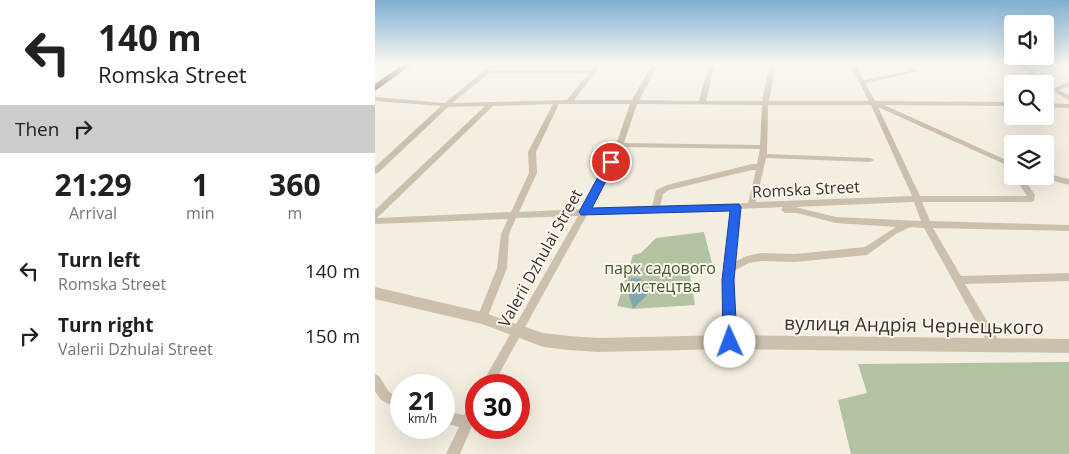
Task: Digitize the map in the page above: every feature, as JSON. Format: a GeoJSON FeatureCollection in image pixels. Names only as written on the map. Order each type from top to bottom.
{"type":"FeatureCollection","features":[{"type":"Feature","properties":{"kind":"street"},"geometry":{"type":"LineString","coordinates":[[375,171],[446,105],[472,84]]}},
{"type":"Feature","properties":{"kind":"street"},"geometry":{"type":"LineString","coordinates":[[569,102],[583,84]]}},
{"type":"Feature","properties":{"kind":"street","name":"Valerii Dzhulai Street"},"geometry":{"type":"LineString","coordinates":[[493,374],[620,146],[634,103],[644,84]]}},
{"type":"Feature","properties":{"kind":"street"},"geometry":{"type":"LineString","coordinates":[[702,103],[707,84]]}},
{"type":"Feature","properties":{"kind":"street"},"geometry":{"type":"LineString","coordinates":[[751,206],[763,156],[765,104],[769,84]]}},
{"type":"Feature","properties":{"kind":"street"},"geometry":{"type":"LineString","coordinates":[[863,84],[917,198],[927,226],[995,345]]}},
{"type":"Feature","properties":{"kind":"street"},"geometry":{"type":"LineString","coordinates":[[1054,90],[1069,84]]}},
{"type":"Feature","properties":{"kind":"street"},"geometry":{"type":"LineString","coordinates":[[1054,90],[1069,98]]}},
{"type":"Feature","properties":{"kind":"street"},"geometry":{"type":"LineString","coordinates":[[375,100],[446,105],[557,102],[1004,104]]}},
{"type":"Feature","properties":{"kind":"street"},"geometry":{"type":"LineString","coordinates":[[482,318],[502,268],[505,234],[533,173],[532,152],[557,102]]}},
{"type":"Feature","properties":{"kind":"street"},"geometry":{"type":"LineString","coordinates":[[873,103],[1004,162]]}},
{"type":"Feature","properties":{"kind":"street"},"geometry":{"type":"LineString","coordinates":[[375,215],[490,105]]}},
{"type":"Feature","properties":{"kind":"street"},"geometry":{"type":"LineString","coordinates":[[1054,105],[1069,106]]}},
{"type":"Feature","properties":{"kind":"street"},"geometry":{"type":"LineString","coordinates":[[620,146],[764,147]]}},
{"type":"Feature","properties":{"kind":"street"},"geometry":{"type":"LineString","coordinates":[[763,156],[870,160]]}},
{"type":"Feature","properties":{"kind":"street"},"geometry":{"type":"LineString","coordinates":[[655,210],[659,192],[667,188],[752,167],[761,167]]}},
{"type":"Feature","properties":{"kind":"street"},"geometry":{"type":"LineString","coordinates":[[1054,178],[1069,182]]}},
{"type":"Feature","properties":{"kind":"street","name":"Romska Street"},"geometry":{"type":"LineString","coordinates":[[375,221],[917,198],[1031,199],[1031,195],[1024,185]]}},
{"type":"Feature","properties":{"kind":"street"},"geometry":{"type":"LineString","coordinates":[[763,205],[775,210],[797,210],[836,220],[927,226],[1069,228]]}},
{"type":"Feature","properties":{"kind":"street"},"geometry":{"type":"LineString","coordinates":[[730,342],[729,269],[735,207]]}},
{"type":"Feature","properties":{"kind":"street"},"geometry":{"type":"LineString","coordinates":[[729,269],[747,260],[761,257],[795,258],[867,251],[893,232],[909,224]]}},
{"type":"Feature","properties":{"kind":"street"},"geometry":{"type":"LineString","coordinates":[[959,280],[1069,277]]}},
{"type":"Feature","properties":{"kind":"street","name":"вулиця Андрія Чернецького"},"geometry":{"type":"LineString","coordinates":[[376,295],[482,318],[543,340],[598,345],[730,342],[1069,346]]}},
{"type":"Feature","properties":{"kind":"street"},"geometry":{"type":"LineString","coordinates":[[375,380],[385,396],[390,398]]}},
{"type":"Feature","properties":{"kind":"street"},"geometry":{"type":"LineString","coordinates":[[453,454],[465,427]]}},
{"type":"Feature","properties":{"kind":"green space","name":"парк садового мистецтва"},"geometry":{"type":"Polygon","coordinates":[[[704,232],[713,267],[690,275],[695,305],[633,309],[617,306],[633,255],[641,253],[656,238],[704,232]]]}},
{"type":"Feature","properties":{"kind":"green space"},"geometry":{"type":"Polygon","coordinates":[[[1069,362],[1069,454],[851,454],[838,400],[867,393],[858,364],[1069,362]]]}},
{"type":"Feature","properties":{"kind":"water"},"geometry":{"type":"Polygon","coordinates":[[[632,278],[641,279],[648,294],[633,309],[626,285],[632,278]]]}},
{"type":"Feature","properties":{"kind":"route"},"geometry":{"type":"LineString","coordinates":[[611,162],[585,212],[735,207],[728,280],[730,342]]}}]}
